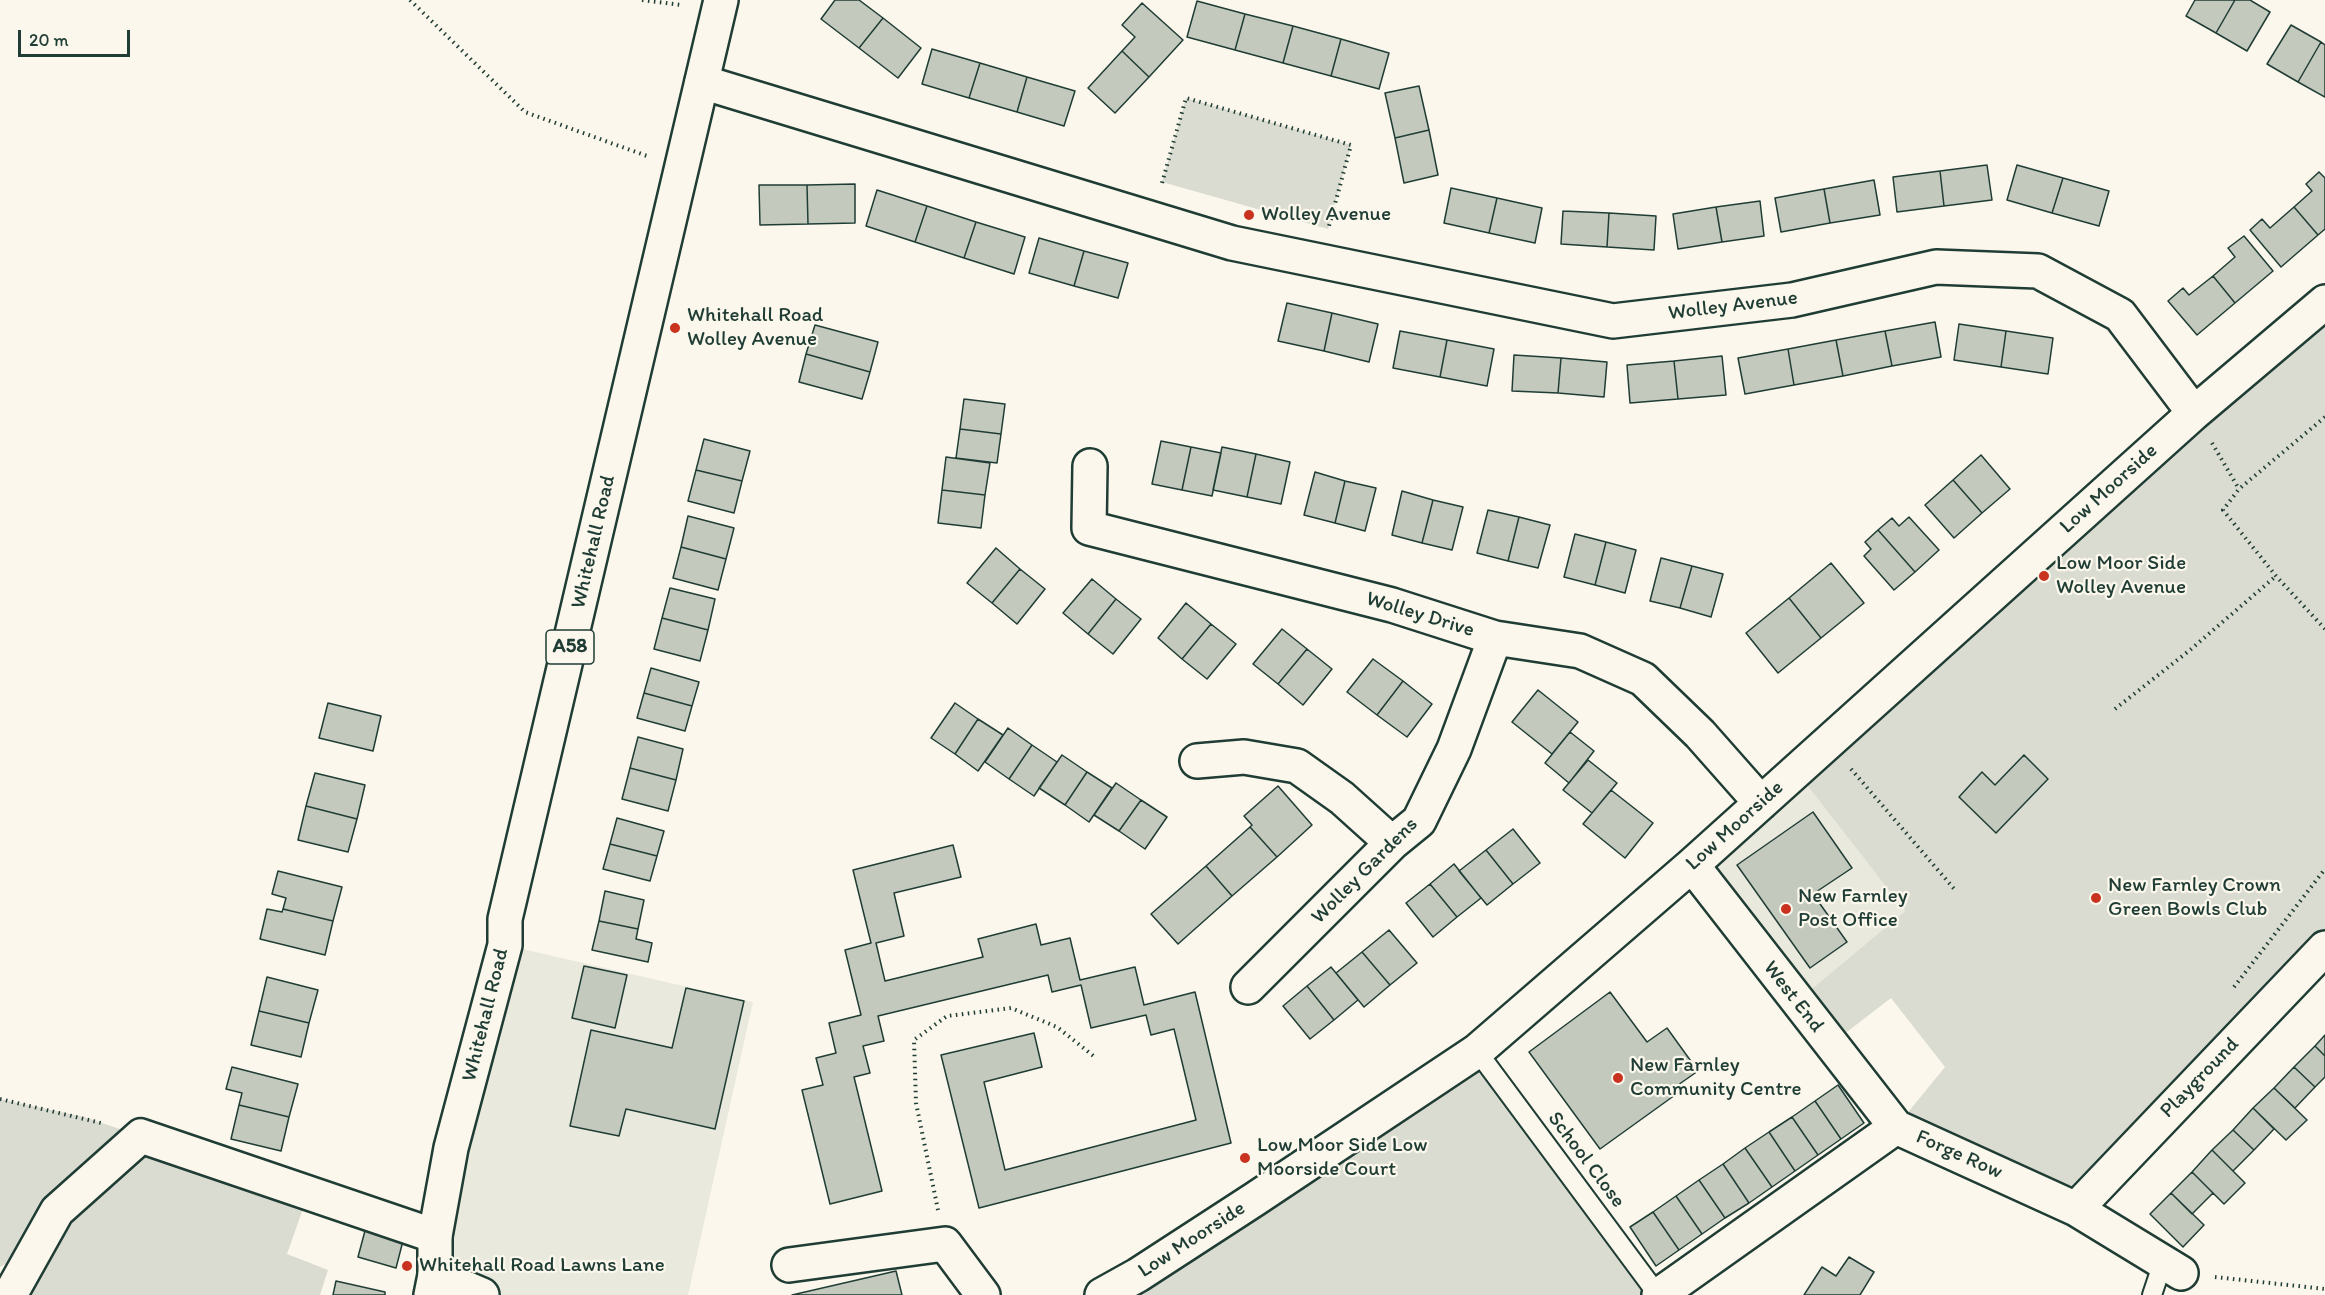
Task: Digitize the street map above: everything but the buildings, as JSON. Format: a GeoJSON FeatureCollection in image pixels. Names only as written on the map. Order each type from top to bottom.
{"type":"FeatureCollection","features":[{"type":"Feature","properties":{"kind":"street","name":"Whitehall Road"},"geometry":{"type":"LineString","coordinates":[[433,1285],[435,1236],[451,1148],[505,945],[505,919],[721,0]]}},
{"type":"Feature","properties":{"kind":"street","name":"Wolley Avenue"},"geometry":{"type":"LineString","coordinates":[[702,82],[1232,243],[1613,321],[1792,300],[1936,267],[2038,272],[2120,315],[2194,413]]}},
{"type":"Feature","properties":{"kind":"street","name":"Low Moorside"},"geometry":{"type":"LineString","coordinates":[[1102,1295],[1255,1199],[1477,1051],[1692,865],[2194,413],[2325,302]]}},
{"type":"Feature","properties":{"kind":"street","name":"Wolley Drive"},"geometry":{"type":"LineString","coordinates":[[1090,466],[1089,528],[1392,604],[1495,638],[1580,651],[1643,680],[1700,734],[1761,803]]}},
{"type":"Feature","properties":{"kind":"street","name":"Wolley Gardens"},"geometry":{"type":"LineString","coordinates":[[1248,987],[1392,843],[1419,821],[1454,750],[1495,638]]}},
{"type":"Feature","properties":{"kind":"street"},"geometry":{"type":"LineString","coordinates":[[1197,761],[1244,757],[1297,766],[1342,798],[1392,843]]}},
{"type":"Feature","properties":{"kind":"street","name":"West End"},"geometry":{"type":"LineString","coordinates":[[1692,865],[1896,1127]]}},
{"type":"Feature","properties":{"kind":"street","name":"Playground"},"geometry":{"type":"LineString","coordinates":[[2076,1209],[2325,948]]}},
{"type":"Feature","properties":{"kind":"street","name":"Forge Row"},"geometry":{"type":"LineString","coordinates":[[1659,1295],[1896,1127],[2076,1209],[2172,1267]]}},
{"type":"Feature","properties":{"kind":"street"},"geometry":{"type":"LineString","coordinates":[[10,1295],[57,1211],[141,1136],[435,1236]]}},
{"type":"Feature","properties":{"kind":"street"},"geometry":{"type":"LineString","coordinates":[[789,1265],[945,1244],[983,1295]]}},
{"type":"Feature","properties":{"kind":"street"},"geometry":{"type":"LineString","coordinates":[[433,1285],[482,1295]]}},
{"type":"Feature","properties":{"kind":"lane","name":"School Close"},"geometry":{"type":"LineString","coordinates":[[1477,1051],[1659,1295]]}},
{"type":"Feature","properties":{"kind":"lane"},"geometry":{"type":"LineString","coordinates":[[2152,1295],[2172,1267]]}},
{"type":"Feature","properties":{"kind":"path"},"geometry":{"type":"LineString","coordinates":[[410,0],[525,112],[681,169]]}},
{"type":"Feature","properties":{"kind":"path"},"geometry":{"type":"LineString","coordinates":[[1152,219],[1186,98],[1352,146],[1319,261]]}},
{"type":"Feature","properties":{"kind":"path"},"geometry":{"type":"LineString","coordinates":[[2194,413],[2239,489]]}},
{"type":"Feature","properties":{"kind":"path"},"geometry":{"type":"LineString","coordinates":[[2325,417],[2239,489],[2223,510],[2276,576],[2325,629]]}},
{"type":"Feature","properties":{"kind":"path"},"geometry":{"type":"LineString","coordinates":[[2115,709],[2190,650],[2276,576]]}},
{"type":"Feature","properties":{"kind":"path"},"geometry":{"type":"LineString","coordinates":[[1828,742],[1956,891]]}},
{"type":"Feature","properties":{"kind":"path"},"geometry":{"type":"LineString","coordinates":[[945,1244],[916,1103],[914,1041],[947,1016],[1011,1008],[1057,1027],[1096,1058]]}},
{"type":"Feature","properties":{"kind":"path"},"geometry":{"type":"LineString","coordinates":[[0,1099],[84,1117],[141,1136]]}},
{"type":"Feature","properties":{"kind":"path"},"geometry":{"type":"LineString","coordinates":[[2172,1267],[2325,1289]]}},
{"type":"Feature","properties":{"kind":"shaded area"},"geometry":{"type":"Polygon","coordinates":[[[1186,98],[1351,145],[1328,229],[1162,182],[1186,98]]]}},
{"type":"Feature","properties":{"kind":"shaded area"},"geometry":{"type":"Polygon","coordinates":[[[2325,302],[2325,948],[2076,1209],[1896,1127],[1945,1067],[1891,998],[1830,1045],[1796,1002],[1905,911],[1796,771],[2325,302]]]}},
{"type":"Feature","properties":{"kind":"shaded area"},"geometry":{"type":"Polygon","coordinates":[[[1796,771],[1905,911],[1796,1002],[1692,865],[1796,771]]]}},
{"type":"Feature","properties":{"kind":"shaded area"},"geometry":{"type":"Polygon","coordinates":[[[505,945],[753,1002],[688,1295],[482,1295],[435,1275],[505,945]]]}},
{"type":"Feature","properties":{"kind":"shaded area"},"geometry":{"type":"Polygon","coordinates":[[[1477,1051],[1658,1295],[1102,1295],[1477,1051]]]}},
{"type":"Feature","properties":{"kind":"shaded area"},"geometry":{"type":"Polygon","coordinates":[[[0,1099],[84,1117],[309,1192],[287,1254],[328,1270],[320,1295],[10,1295],[35,1249],[0,1267],[0,1099]]]}},
{"type":"Feature","properties":{"kind":"place","name":"Wolley Avenue"},"geometry":{"type":"Point","coordinates":[1249,215]}},
{"type":"Feature","properties":{"kind":"place","name":"Whitehall Road Wolley Avenue"},"geometry":{"type":"Point","coordinates":[675,328]}},
{"type":"Feature","properties":{"kind":"place","name":"Low Moor Side Wolley Avenue"},"geometry":{"type":"Point","coordinates":[2044,576]}},
{"type":"Feature","properties":{"kind":"place","name":"New Farnley Crown Green Bowls Club"},"geometry":{"type":"Point","coordinates":[2096,898]}},
{"type":"Feature","properties":{"kind":"place","name":"New Farnley Post Office"},"geometry":{"type":"Point","coordinates":[1786,909]}},
{"type":"Feature","properties":{"kind":"place","name":"New Farnley Community Centre"},"geometry":{"type":"Point","coordinates":[1618,1078]}},
{"type":"Feature","properties":{"kind":"place","name":"Low Moor Side Low Moorside Court"},"geometry":{"type":"Point","coordinates":[1245,1158]}},
{"type":"Feature","properties":{"kind":"place","name":"Whitehall Road Lawns Lane"},"geometry":{"type":"Point","coordinates":[407,1266]}}]}
